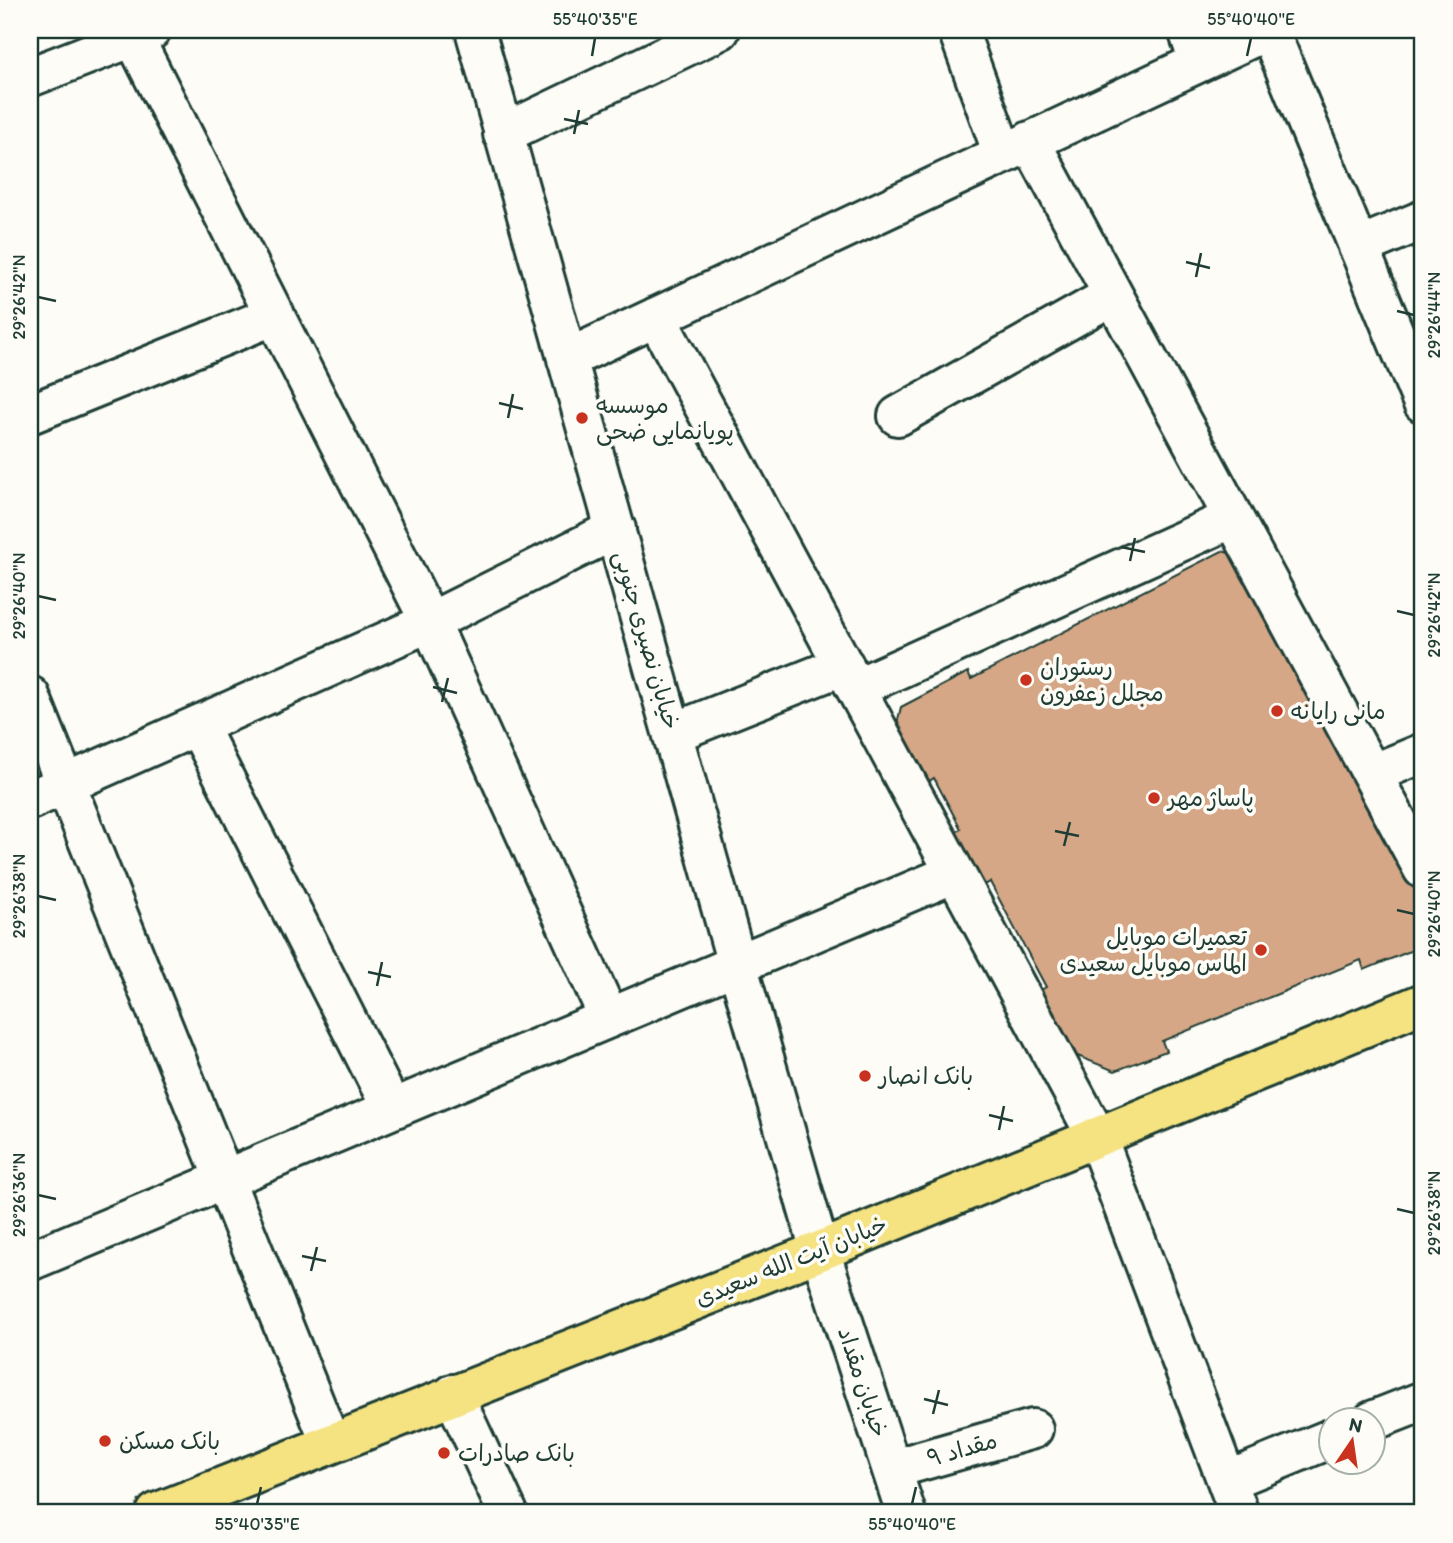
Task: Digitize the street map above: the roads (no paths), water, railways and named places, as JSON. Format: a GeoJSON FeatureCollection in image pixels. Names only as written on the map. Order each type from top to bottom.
{"type":"FeatureCollection","features":[{"type":"Feature","properties":{"kind":"main road","name":"خیابان آیت الله سعیدی"},"geometry":{"type":"LineString","coordinates":[[156,1513],[330,1442],[820,1251],[1423,1003]]}},
{"type":"Feature","properties":{"kind":"street","name":"خیابان نصیری جنوبی"},"geometry":{"type":"LineString","coordinates":[[475,30],[820,1251]]}},
{"type":"Feature","properties":{"kind":"street"},"geometry":{"type":"LineString","coordinates":[[503,134],[720,30]]}},
{"type":"Feature","properties":{"kind":"street"},"geometry":{"type":"LineString","coordinates":[[958,30],[1017,148],[1113,295],[1423,869]]}},
{"type":"Feature","properties":{"kind":"street"},"geometry":{"type":"LineString","coordinates":[[567,359],[1017,148],[1194,46],[1268,30],[1423,403]]}},
{"type":"Feature","properties":{"kind":"street"},"geometry":{"type":"LineString","coordinates":[[30,77],[138,32],[275,315],[430,622],[609,1018]]}},
{"type":"Feature","properties":{"kind":"street"},"geometry":{"type":"LineString","coordinates":[[1358,247],[1423,220]]}},
{"type":"Feature","properties":{"kind":"street"},"geometry":{"type":"LineString","coordinates":[[898,416],[1113,295]]}},
{"type":"Feature","properties":{"kind":"street"},"geometry":{"type":"LineString","coordinates":[[30,414],[275,315]]}},
{"type":"Feature","properties":{"kind":"street"},"geometry":{"type":"LineString","coordinates":[[656,317],[1097,1137],[1233,1497],[1316,1447]]}},
{"type":"Feature","properties":{"kind":"street"},"geometry":{"type":"LineString","coordinates":[[673,733],[850,676],[1234,518]]}},
{"type":"Feature","properties":{"kind":"street"},"geometry":{"type":"LineString","coordinates":[[30,800],[430,622],[616,529]]}},
{"type":"Feature","properties":{"kind":"street"},"geometry":{"type":"LineString","coordinates":[[30,696],[330,1442]]}},
{"type":"Feature","properties":{"kind":"street"},"geometry":{"type":"LineString","coordinates":[[198,726],[392,1109]]}},
{"type":"Feature","properties":{"kind":"street"},"geometry":{"type":"LineString","coordinates":[[1371,774],[1423,753]]}},
{"type":"Feature","properties":{"kind":"street"},"geometry":{"type":"LineString","coordinates":[[30,1261],[955,873]]}},
{"type":"Feature","properties":{"kind":"street","name":"خیابان مقداد"},"geometry":{"type":"LineString","coordinates":[[820,1251],[906,1513]]}},
{"type":"Feature","properties":{"kind":"street"},"geometry":{"type":"LineString","coordinates":[[453,1394],[508,1513]]}},
{"type":"Feature","properties":{"kind":"street"},"geometry":{"type":"LineString","coordinates":[[1386,1416],[1423,1401]]}},
{"type":"Feature","properties":{"kind":"street","name":"مقداد ۹"},"geometry":{"type":"LineString","coordinates":[[892,1469],[1032,1429]]}},
{"type":"Feature","properties":{"kind":"place","name":"موسسه پویانمایی ضحی"},"geometry":{"type":"Point","coordinates":[582,418]}},
{"type":"Feature","properties":{"kind":"place","name":"رستوران مجلل زعفرون"},"geometry":{"type":"Point","coordinates":[1026,680]}},
{"type":"Feature","properties":{"kind":"place","name":"مانی رایانه"},"geometry":{"type":"Point","coordinates":[1277,711]}},
{"type":"Feature","properties":{"kind":"place","name":"پاساژ مهر"},"geometry":{"type":"Point","coordinates":[1154,798]}},
{"type":"Feature","properties":{"kind":"place","name":"تعمیرات موبایل الماس موبایل سعیدی"},"geometry":{"type":"Point","coordinates":[1261,950]}},
{"type":"Feature","properties":{"kind":"place","name":"بانک انصار"},"geometry":{"type":"Point","coordinates":[865,1076]}},
{"type":"Feature","properties":{"kind":"place","name":"بانک مسکن"},"geometry":{"type":"Point","coordinates":[105,1441]}},
{"type":"Feature","properties":{"kind":"place","name":"بانک صادرات"},"geometry":{"type":"Point","coordinates":[444,1453]}}]}
